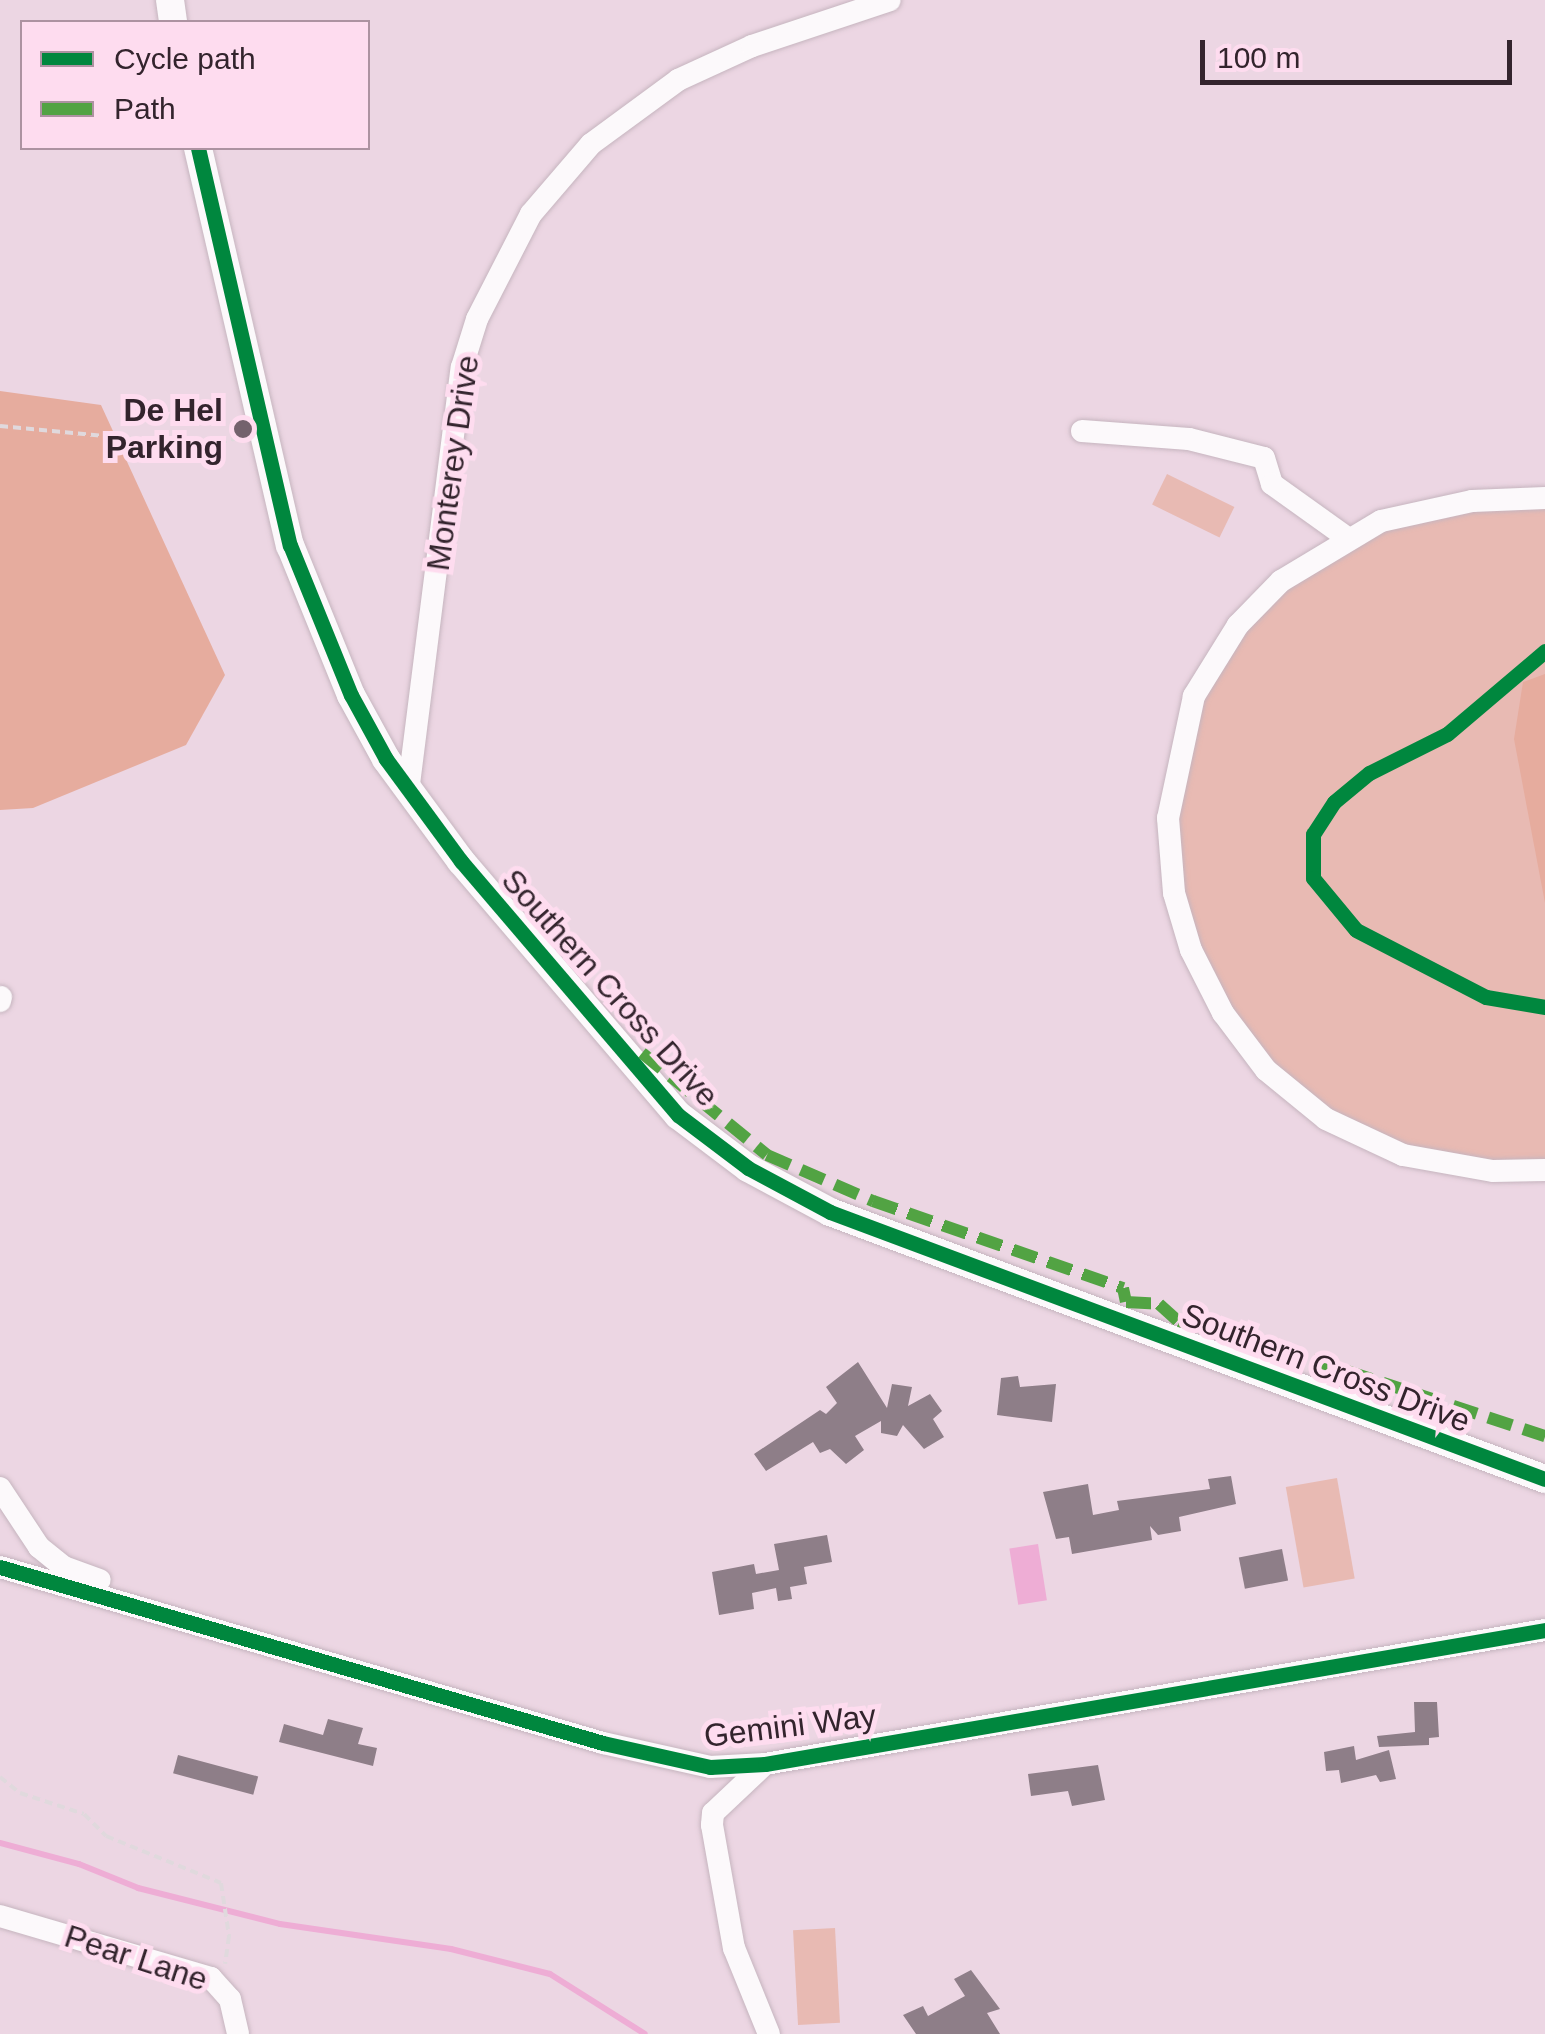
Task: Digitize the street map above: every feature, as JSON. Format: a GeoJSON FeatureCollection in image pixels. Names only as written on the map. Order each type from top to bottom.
{"type":"FeatureCollection","features":[{"type":"Feature","properties":{"kind":"street","name":"Monterey Drive"},"geometry":{"type":"LineString","coordinates":[[408,792],[462,367],[498,274],[531,214],[591,144],[678,80],[752,46],[890,0]]}},
{"type":"Feature","properties":{"kind":"street","name":"Southern Cross Drive"},"geometry":{"type":"LineString","coordinates":[[198,150],[263,433],[317,618],[371,734],[408,792],[620,1052],[678,1114],[748,1168],[830,1212],[1545,1479]]}},
{"type":"Feature","properties":{"kind":"street"},"geometry":{"type":"LineString","coordinates":[[1082,431],[1188,439],[1264,458],[1272,484],[1346,536]]}},
{"type":"Feature","properties":{"kind":"street"},"geometry":{"type":"LineString","coordinates":[[1545,498],[1432,508],[1346,536],[1256,605],[1220,648],[1194,696],[1168,818],[1178,914],[1203,977],[1241,1041],[1326,1119],[1402,1155],[1443,1165],[1545,1170]]}},
{"type":"Feature","properties":{"kind":"street"},"geometry":{"type":"LineString","coordinates":[[0,1488],[25,1532],[72,1571],[301,1643],[321,1658]]}},
{"type":"Feature","properties":{"kind":"street","name":"Gemini Way"},"geometry":{"type":"LineString","coordinates":[[0,1567],[681,1765],[766,1764],[1545,1630]]}},
{"type":"Feature","properties":{"kind":"street"},"geometry":{"type":"LineString","coordinates":[[766,1764],[713,1813],[712,1826],[734,1948],[769,2034]]}},
{"type":"Feature","properties":{"kind":"street","name":"Pear Lane"},"geometry":{"type":"LineString","coordinates":[[0,1916],[211,1978],[230,1999],[238,2034]]}},
{"type":"Feature","properties":{"kind":"path"},"geometry":{"type":"LineString","coordinates":[[0,426],[206,446],[263,433]]}},
{"type":"Feature","properties":{"kind":"path"},"geometry":{"type":"LineString","coordinates":[[0,1777],[20,1793],[84,1814],[106,1836],[221,1883],[230,1958],[211,1978]]}},
{"type":"Feature","properties":{"kind":"shaded area"},"geometry":{"type":"Polygon","coordinates":[[[0,391],[101,405],[225,675],[186,745],[33,808],[0,810],[0,391]]]}},
{"type":"Feature","properties":{"kind":"shaded area"},"geometry":{"type":"Polygon","coordinates":[[[1167,474],[1234,507],[1220,537],[1152,505],[1167,474]]]}},
{"type":"Feature","properties":{"kind":"shaded area"},"geometry":{"type":"Polygon","coordinates":[[[1545,498],[1545,1170],[1443,1165],[1292,1094],[1203,977],[1168,818],[1220,648],[1314,556],[1472,501],[1545,498]]]}},
{"type":"Feature","properties":{"kind":"shaded area"},"geometry":{"type":"Polygon","coordinates":[[[1545,674],[1545,903],[1514,739],[1523,682],[1545,674]]]}},
{"type":"Feature","properties":{"kind":"shaded area"},"geometry":{"type":"Polygon","coordinates":[[[1337,1478],[1355,1578],[1304,1587],[1286,1487],[1337,1478]]]}},
{"type":"Feature","properties":{"kind":"shaded area"},"geometry":{"type":"Polygon","coordinates":[[[1038,1544],[1047,1600],[1018,1605],[1009,1549],[1038,1544]]]}},
{"type":"Feature","properties":{"kind":"shaded area"},"geometry":{"type":"Polygon","coordinates":[[[835,1928],[840,2023],[798,2025],[793,1930],[835,1928]]]}},
{"type":"Feature","properties":{"kind":"building"},"geometry":{"type":"Polygon","coordinates":[[[858,1362],[887,1408],[892,1384],[912,1387],[908,1406],[930,1394],[942,1411],[933,1419],[944,1437],[924,1449],[903,1425],[897,1436],[881,1433],[881,1421],[855,1436],[864,1450],[846,1464],[830,1449],[820,1453],[813,1442],[766,1471],[754,1454],[820,1410],[826,1414],[837,1403],[826,1387],[858,1362]]]}},
{"type":"Feature","properties":{"kind":"building"},"geometry":{"type":"Polygon","coordinates":[[[1018,1376],[1020,1387],[1056,1384],[1052,1422],[997,1415],[1001,1378],[1018,1376]]]}},
{"type":"Feature","properties":{"kind":"building"},"geometry":{"type":"Polygon","coordinates":[[[1231,1476],[1236,1504],[1179,1517],[1181,1531],[1158,1535],[1150,1526],[1152,1540],[1072,1554],[1069,1537],[1056,1539],[1043,1492],[1088,1484],[1093,1515],[1119,1510],[1117,1501],[1210,1489],[1208,1479],[1231,1476]]]}},
{"type":"Feature","properties":{"kind":"building"},"geometry":{"type":"Polygon","coordinates":[[[827,1535],[832,1562],[804,1567],[807,1584],[790,1587],[792,1599],[778,1601],[776,1588],[752,1593],[754,1609],[719,1615],[712,1572],[754,1564],[756,1574],[779,1570],[774,1544],[827,1535]]]}},
{"type":"Feature","properties":{"kind":"building"},"geometry":{"type":"Polygon","coordinates":[[[1282,1549],[1288,1580],[1245,1589],[1239,1557],[1282,1549]]]}},
{"type":"Feature","properties":{"kind":"building"},"geometry":{"type":"Polygon","coordinates":[[[1414,1702],[1437,1702],[1439,1737],[1429,1738],[1429,1745],[1379,1747],[1377,1736],[1415,1732],[1414,1702]]]}},
{"type":"Feature","properties":{"kind":"building"},"geometry":{"type":"Polygon","coordinates":[[[328,1719],[363,1728],[358,1744],[377,1748],[373,1766],[279,1742],[284,1724],[323,1735],[328,1719]]]}},
{"type":"Feature","properties":{"kind":"building"},"geometry":{"type":"Polygon","coordinates":[[[1354,1746],[1356,1760],[1389,1750],[1396,1779],[1380,1782],[1376,1775],[1341,1783],[1339,1770],[1326,1771],[1324,1752],[1354,1746]]]}},
{"type":"Feature","properties":{"kind":"building"},"geometry":{"type":"Polygon","coordinates":[[[178,1755],[258,1776],[253,1795],[173,1773],[178,1755]]]}},
{"type":"Feature","properties":{"kind":"building"},"geometry":{"type":"Polygon","coordinates":[[[1098,1765],[1105,1800],[1072,1806],[1068,1791],[1031,1796],[1028,1774],[1098,1765]]]}},
{"type":"Feature","properties":{"kind":"building"},"geometry":{"type":"Polygon","coordinates":[[[971,1970],[1000,2009],[987,2013],[1000,2034],[916,2034],[903,2015],[923,2006],[928,2016],[965,1996],[954,1979],[971,1970]]]}},
{"type":"Feature","properties":{"kind":"waterway"},"geometry":{"type":"LineString","coordinates":[[0,1843],[79,1864],[138,1888],[280,1924],[451,1949],[550,1974],[645,2034]]}},
{"type":"Feature","properties":{"kind":"marked path"},"geometry":{"type":"LineString","coordinates":[[642,1053],[767,1155],[873,1201],[1123,1288],[1126,1302],[1159,1304],[1178,1321],[1207,1325],[1545,1436]]}},
{"type":"Feature","properties":{"kind":"cycle path"},"geometry":{"type":"LineString","coordinates":[[198,150],[290,545],[351,695],[386,759],[461,861],[678,1115],[748,1168],[830,1212],[1545,1479]]}},
{"type":"Feature","properties":{"kind":"cycle path"},"geometry":{"type":"LineString","coordinates":[[1545,651],[1447,734],[1369,773],[1334,802],[1313,834],[1313,878],[1356,930],[1486,997],[1545,1007]]}},
{"type":"Feature","properties":{"kind":"cycle path"},"geometry":{"type":"LineString","coordinates":[[0,1567],[603,1743],[710,1767],[765,1764],[1545,1630]]}},
{"type":"Feature","properties":{"kind":"place","name":"De Hel Parking"},"geometry":{"type":"Point","coordinates":[243,429]}}]}
